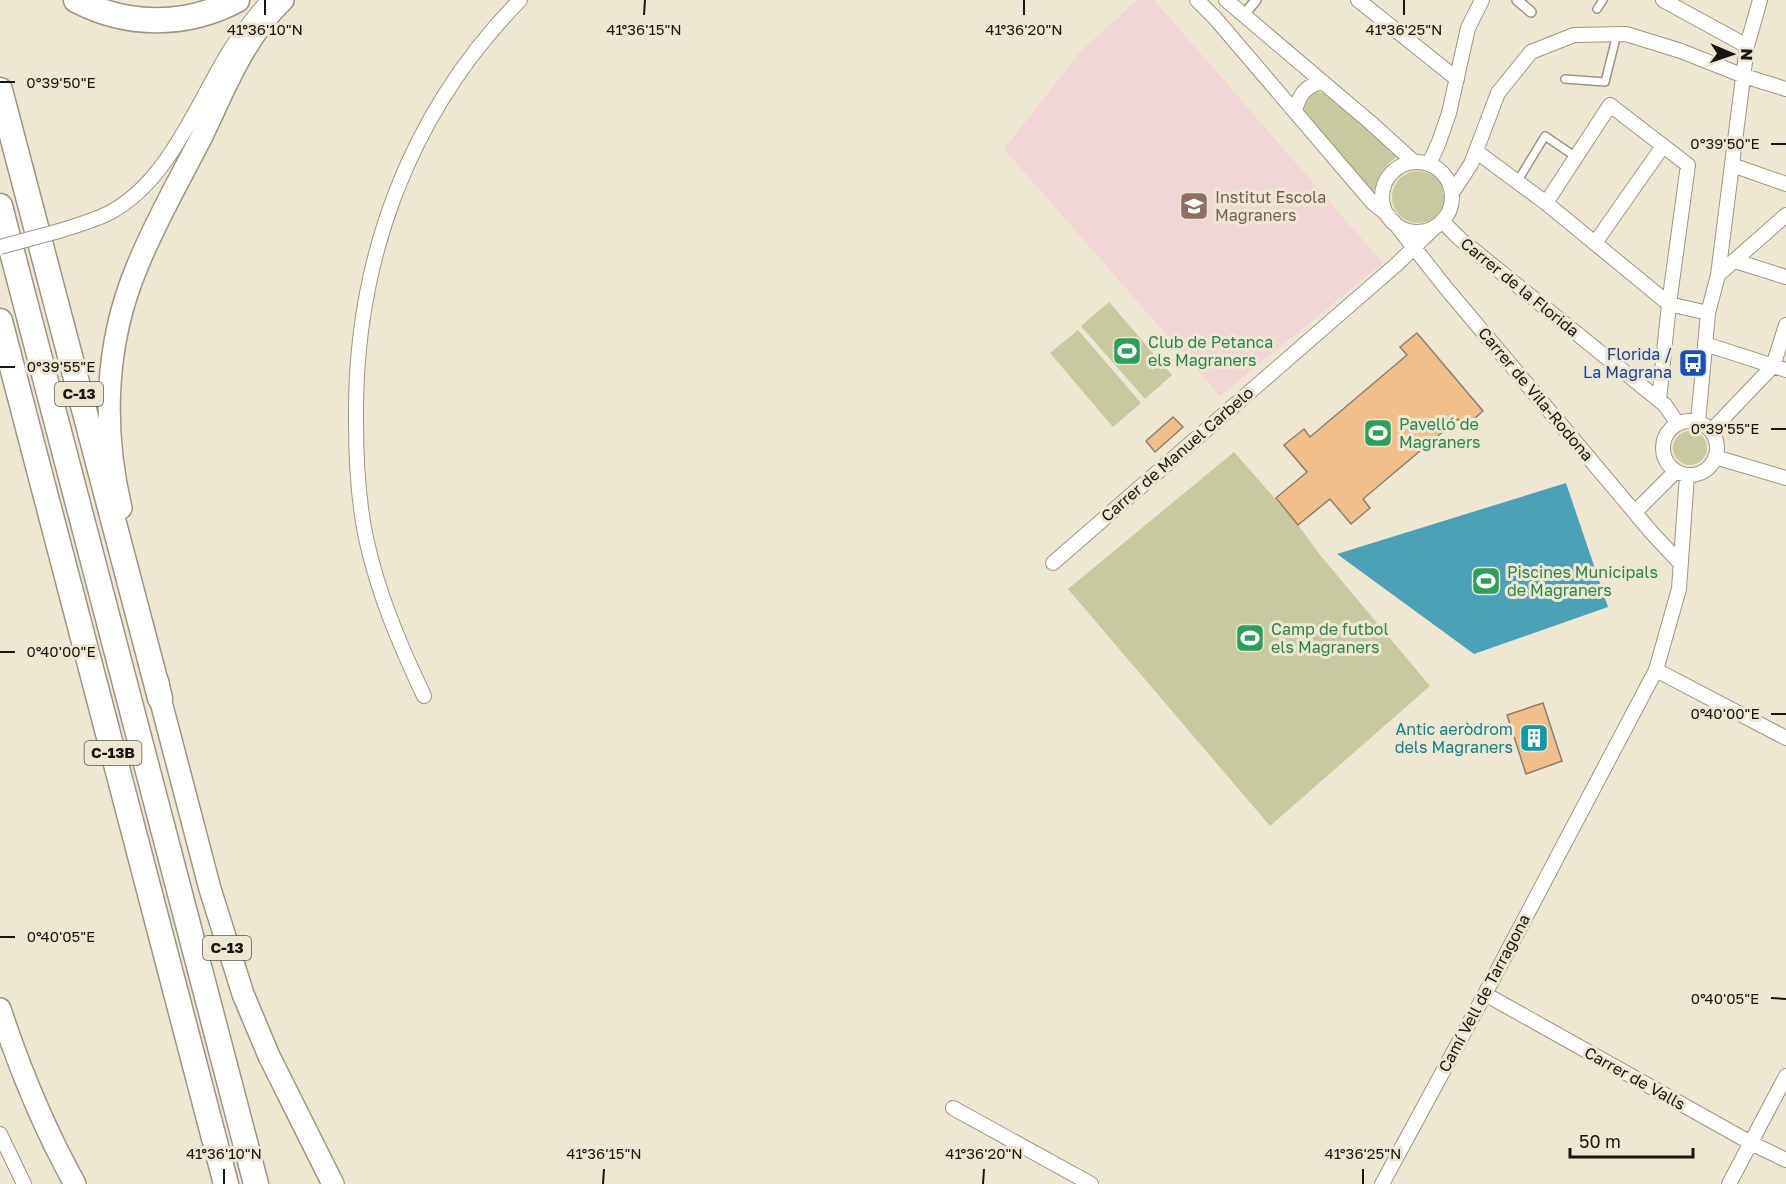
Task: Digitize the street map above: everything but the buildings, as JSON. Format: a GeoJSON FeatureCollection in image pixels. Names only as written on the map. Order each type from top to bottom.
{"type":"FeatureCollection","features":[{"type":"Feature","properties":{"kind":"highway"},"geometry":{"type":"LineString","coordinates":[[76,0],[116,15],[168,20],[196,16],[222,8],[237,0]]}},
{"type":"Feature","properties":{"kind":"highway"},"geometry":{"type":"LineString","coordinates":[[160,698],[156,650],[122,517],[113,464],[109,406],[112,358],[129,286],[140,258],[239,58],[283,0]]}},
{"type":"Feature","properties":{"kind":"highway","name":"C-13"},"geometry":{"type":"LineString","coordinates":[[0,90],[210,889],[243,994],[273,1064],[333,1184]]}},
{"type":"Feature","properties":{"kind":"highway","name":"C-13B"},"geometry":{"type":"LineString","coordinates":[[0,206],[256,1184]]}},
{"type":"Feature","properties":{"kind":"highway","name":"C-13B"},"geometry":{"type":"LineString","coordinates":[[0,321],[226,1184]]}},
{"type":"Feature","properties":{"kind":"highway"},"geometry":{"type":"LineString","coordinates":[[0,1009],[33,1100],[75,1184]]}},
{"type":"Feature","properties":{"kind":"street"},"geometry":{"type":"LineString","coordinates":[[0,247],[59,231],[107,214],[138,192],[164,162],[241,34],[268,0]]}},
{"type":"Feature","properties":{"kind":"street"},"geometry":{"type":"LineString","coordinates":[[424,696],[391,622],[372,560],[363,519],[356,444],[359,337],[371,268],[393,198],[409,162],[425,129],[464,67],[493,29],[520,0]]}},
{"type":"Feature","properties":{"kind":"street","name":"Carrer de Vila-Rodona"},"geometry":{"type":"LineString","coordinates":[[1197,0],[1215,18],[1372,202],[1391,218],[1446,288],[1681,564]]}},
{"type":"Feature","properties":{"kind":"street"},"geometry":{"type":"LineString","coordinates":[[1226,0],[1414,162]]}},
{"type":"Feature","properties":{"kind":"street"},"geometry":{"type":"LineString","coordinates":[[1243,16],[1256,0]]}},
{"type":"Feature","properties":{"kind":"street"},"geometry":{"type":"LineString","coordinates":[[1358,0],[1457,79]]}},
{"type":"Feature","properties":{"kind":"street"},"geometry":{"type":"LineString","coordinates":[[1429,164],[1449,113],[1468,28],[1482,0]]}},
{"type":"Feature","properties":{"kind":"street"},"geometry":{"type":"LineString","coordinates":[[1517,0],[1531,12]]}},
{"type":"Feature","properties":{"kind":"street"},"geometry":{"type":"LineString","coordinates":[[1663,0],[1747,46]]}},
{"type":"Feature","properties":{"kind":"street"},"geometry":{"type":"LineString","coordinates":[[1698,422],[1708,313],[1718,275],[1747,46],[1760,0]]}},
{"type":"Feature","properties":{"kind":"street"},"geometry":{"type":"LineString","coordinates":[[1452,193],[1470,167],[1477,152],[1498,93],[1531,52],[1574,35],[1626,34],[1681,51],[1744,76],[1786,89]]}},
{"type":"Feature","properties":{"kind":"street"},"geometry":{"type":"LineString","coordinates":[[1294,111],[1302,93],[1311,85],[1323,82]]}},
{"type":"Feature","properties":{"kind":"street"},"geometry":{"type":"LineString","coordinates":[[1546,203],[1610,105],[1688,165],[1669,304],[1659,400]]}},
{"type":"Feature","properties":{"kind":"street"},"geometry":{"type":"LineString","coordinates":[[1595,243],[1663,146]]}},
{"type":"Feature","properties":{"kind":"street"},"geometry":{"type":"LineString","coordinates":[[1477,152],[1546,203],[1669,304],[1708,313]]}},
{"type":"Feature","properties":{"kind":"street"},"geometry":{"type":"LineString","coordinates":[[1414,162],[1429,164],[1447,178],[1452,193],[1450,208],[1439,223],[1429,229],[1406,230],[1391,218],[1383,201],[1385,185],[1393,172],[1406,164],[1414,162]]}},
{"type":"Feature","properties":{"kind":"street"},"geometry":{"type":"LineString","coordinates":[[1732,165],[1786,184]]}},
{"type":"Feature","properties":{"kind":"street"},"geometry":{"type":"LineString","coordinates":[[1718,275],[1786,215]]}},
{"type":"Feature","properties":{"kind":"street","name":"Carrer de Manuel Carbelo"},"geometry":{"type":"LineString","coordinates":[[1053,563],[1397,264],[1439,223]]}},
{"type":"Feature","properties":{"kind":"street","name":"Carrer de la Florida"},"geometry":{"type":"LineString","coordinates":[[1439,223],[1659,400],[1671,412],[1677,424]]}},
{"type":"Feature","properties":{"kind":"street"},"geometry":{"type":"LineString","coordinates":[[1735,261],[1786,277]]}},
{"type":"Feature","properties":{"kind":"street"},"geometry":{"type":"LineString","coordinates":[[1711,431],[1780,368],[1786,325]]}},
{"type":"Feature","properties":{"kind":"street"},"geometry":{"type":"LineString","coordinates":[[1705,344],[1780,368]]}},
{"type":"Feature","properties":{"kind":"street"},"geometry":{"type":"LineString","coordinates":[[1635,512],[1682,473],[1702,472],[1710,465],[1715,457],[1717,446],[1714,435],[1698,422],[1688,421],[1677,424],[1666,436],[1663,447],[1668,463],[1682,473]]}},
{"type":"Feature","properties":{"kind":"street"},"geometry":{"type":"LineString","coordinates":[[1715,457],[1786,478]]}},
{"type":"Feature","properties":{"kind":"street","name":"Camí Vell de Tarragona"},"geometry":{"type":"LineString","coordinates":[[1382,1184],[1656,670],[1678,589],[1681,564],[1682,473]]}},
{"type":"Feature","properties":{"kind":"street"},"geometry":{"type":"LineString","coordinates":[[1656,670],[1786,738]]}},
{"type":"Feature","properties":{"kind":"street","name":"Carrer de Valls"},"geometry":{"type":"LineString","coordinates":[[1485,993],[1751,1143],[1786,1160]]}},
{"type":"Feature","properties":{"kind":"street"},"geometry":{"type":"LineString","coordinates":[[1729,1184],[1786,1076]]}},
{"type":"Feature","properties":{"kind":"street"},"geometry":{"type":"LineString","coordinates":[[953,1108],[1091,1184]]}},
{"type":"Feature","properties":{"kind":"street"},"geometry":{"type":"LineString","coordinates":[[0,1134],[24,1184]]}},
{"type":"Feature","properties":{"kind":"lane"},"geometry":{"type":"LineString","coordinates":[[1597,9],[1603,0]]}},
{"type":"Feature","properties":{"kind":"lane"},"geometry":{"type":"LineString","coordinates":[[1565,79],[1605,82],[1617,34]]}},
{"type":"Feature","properties":{"kind":"lane"},"geometry":{"type":"LineString","coordinates":[[1517,182],[1545,136],[1576,157]]}},
{"type":"Feature","properties":{"kind":"shaded area","name":"Institut Escola Magraners"},"geometry":{"type":"Polygon","coordinates":[[[1137,0],[1154,0],[1383,263],[1220,396],[1004,149],[1081,51],[1137,0]]]}},
{"type":"Feature","properties":{"kind":"green space"},"geometry":{"type":"Polygon","coordinates":[[[1314,92],[1325,93],[1340,104],[1398,156],[1381,172],[1373,194],[1304,112],[1305,101],[1314,92]]]}},
{"type":"Feature","properties":{"kind":"green space"},"geometry":{"type":"Polygon","coordinates":[[[1418,171],[1432,175],[1440,183],[1444,197],[1440,211],[1432,219],[1418,223],[1404,219],[1396,211],[1392,197],[1396,183],[1404,175],[1418,171]]]}},
{"type":"Feature","properties":{"kind":"green space","name":"Club de Petanca els Magraners"},"geometry":{"type":"Polygon","coordinates":[[[1109,302],[1172,375],[1145,399],[1081,326],[1109,302]]]}},
{"type":"Feature","properties":{"kind":"green space","name":"Club de Petanca els Magraners"},"geometry":{"type":"Polygon","coordinates":[[[1078,330],[1141,403],[1113,427],[1050,353],[1078,330]]]}},
{"type":"Feature","properties":{"kind":"green space"},"geometry":{"type":"Polygon","coordinates":[[[1690,431],[1702,436],[1707,448],[1702,460],[1690,465],[1678,460],[1673,448],[1678,436],[1690,431]]]}},
{"type":"Feature","properties":{"kind":"green space","name":"Camp de futbol els Magraners"},"geometry":{"type":"Polygon","coordinates":[[[1234,452],[1298,525],[1320,555],[1430,686],[1270,826],[1068,589],[1234,452]]]}},
{"type":"Feature","properties":{"kind":"water","name":"Piscines Municipals de Magraners"},"geometry":{"type":"Polygon","coordinates":[[[1566,483],[1608,607],[1474,654],[1337,554],[1566,483]]]}},
{"type":"Feature","properties":{"kind":"place","name":"Institut Escola Magraners"},"geometry":{"type":"Point","coordinates":[1194,206]}},
{"type":"Feature","properties":{"kind":"place","name":"Club de Petanca els Magraners"},"geometry":{"type":"Point","coordinates":[1127,351]}},
{"type":"Feature","properties":{"kind":"place","name":"Florida / La Magrana"},"geometry":{"type":"Point","coordinates":[1693,363]}},
{"type":"Feature","properties":{"kind":"place","name":"Pavelló de Magraners"},"geometry":{"type":"Point","coordinates":[1378,433]}},
{"type":"Feature","properties":{"kind":"place","name":"Piscines Municipals de Magraners"},"geometry":{"type":"Point","coordinates":[1486,581]}},
{"type":"Feature","properties":{"kind":"place","name":"Camp de futbol els Magraners"},"geometry":{"type":"Point","coordinates":[1250,638]}},
{"type":"Feature","properties":{"kind":"place","name":"Antic aeròdrom dels Magraners"},"geometry":{"type":"Point","coordinates":[1534,738]}}]}
